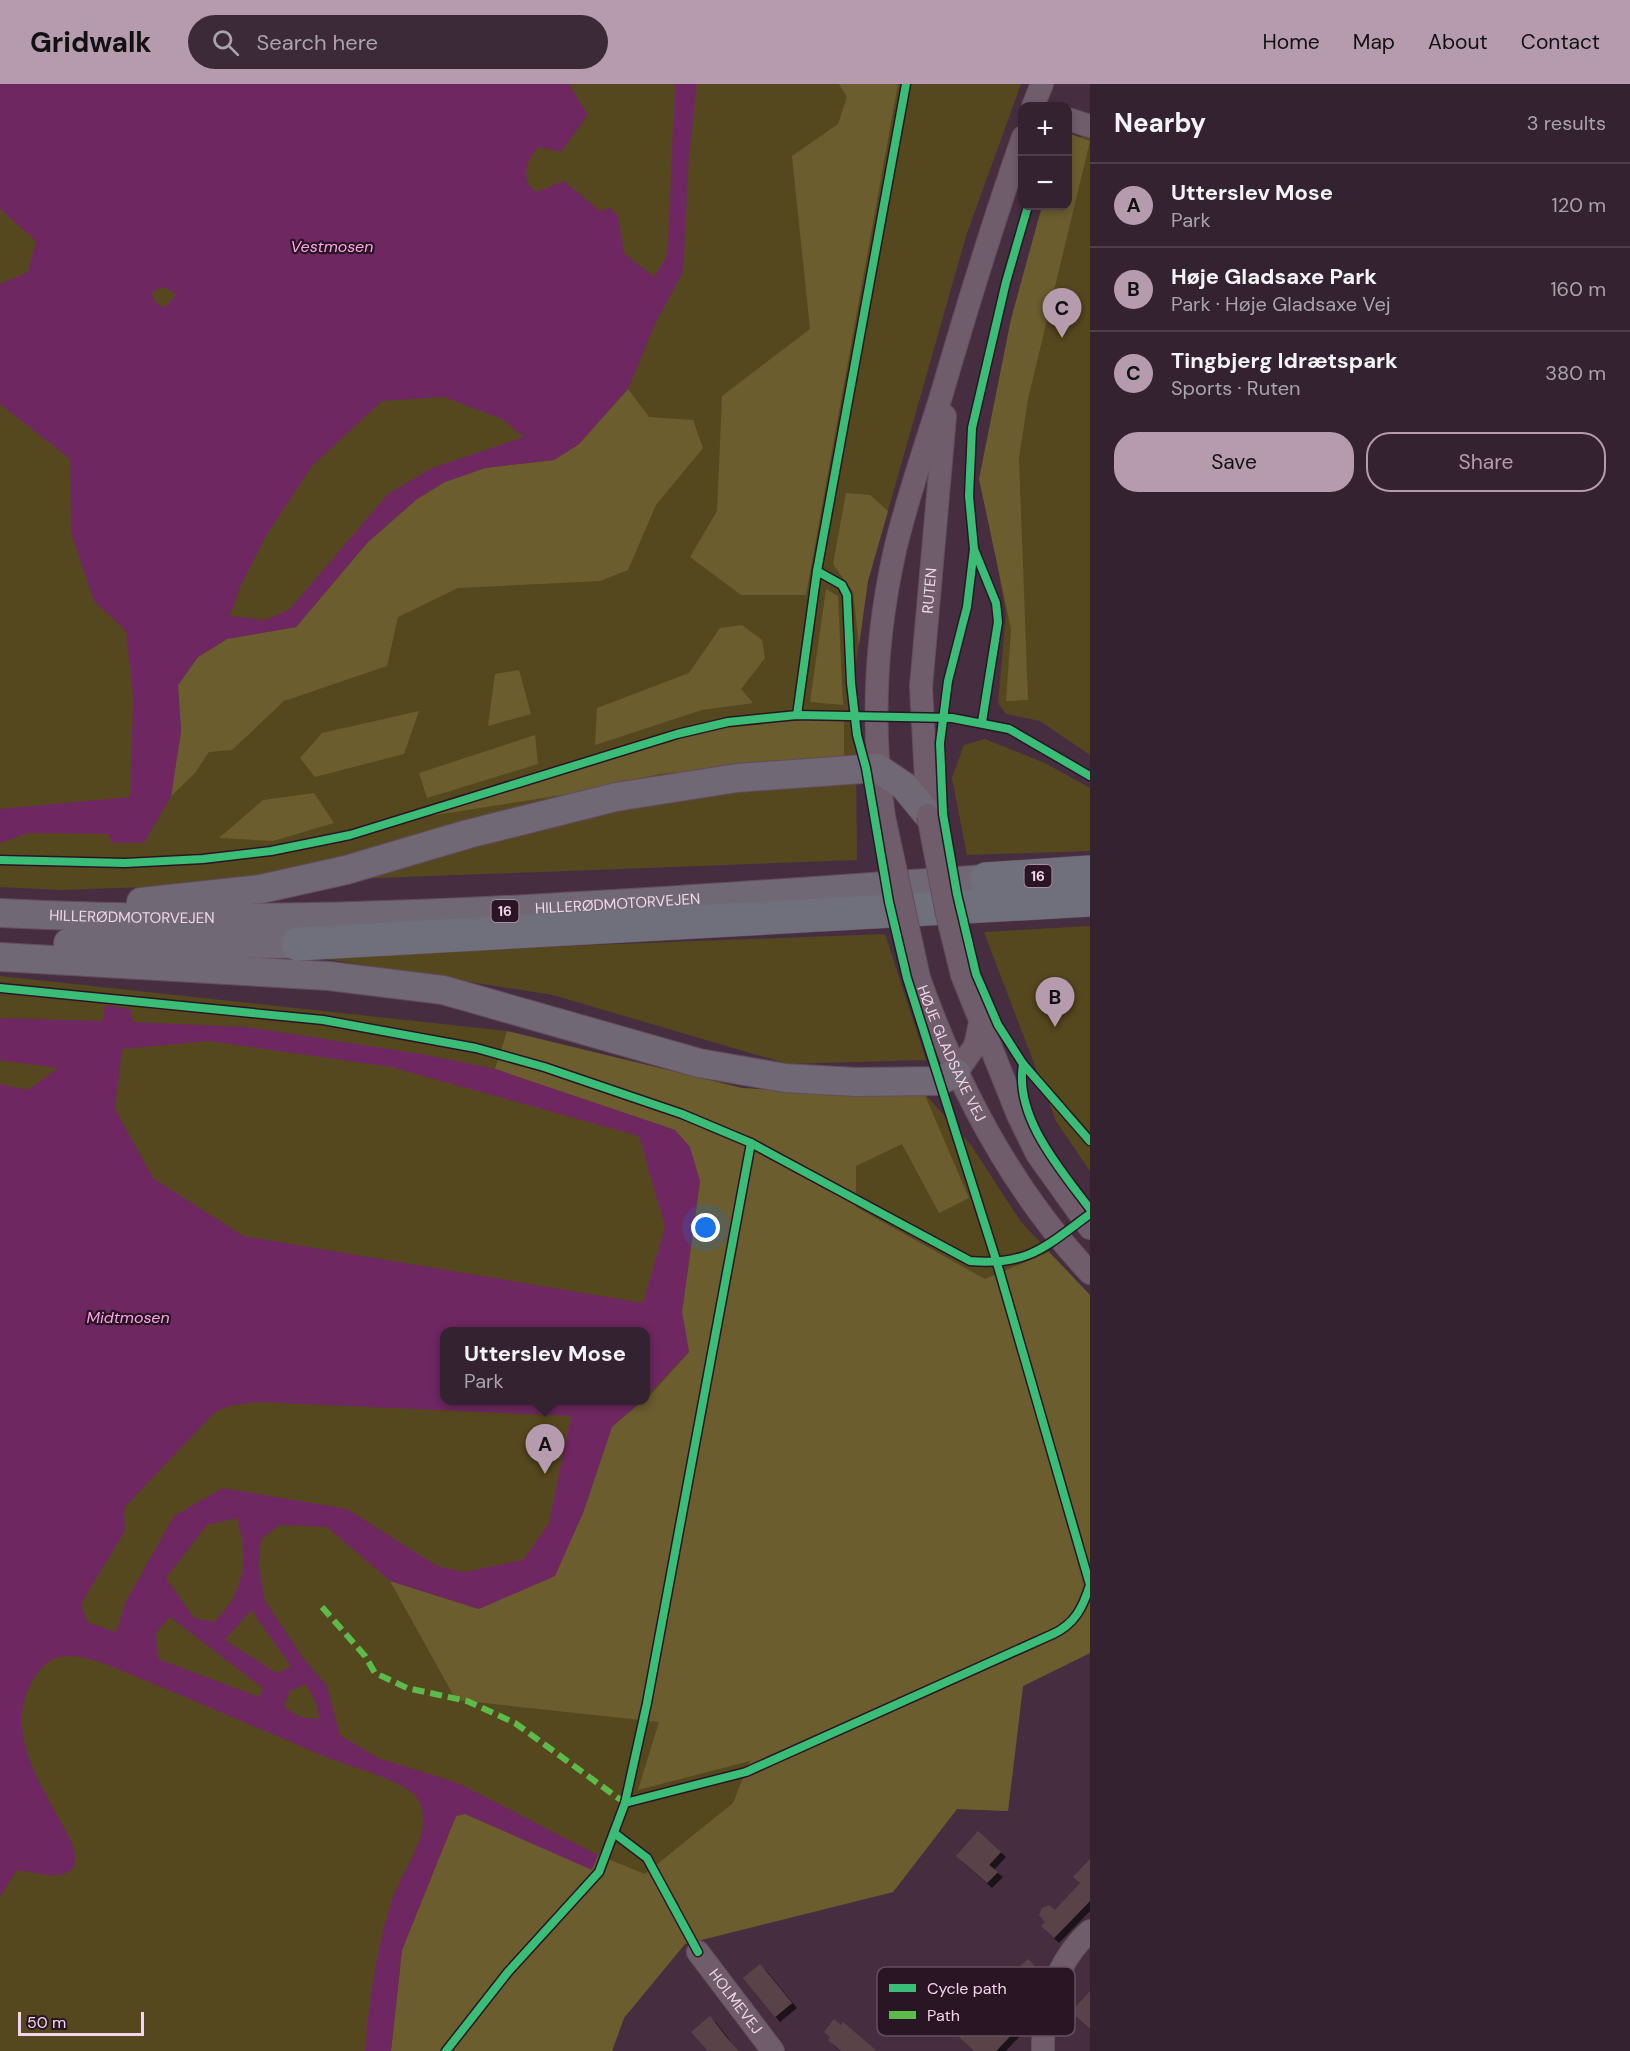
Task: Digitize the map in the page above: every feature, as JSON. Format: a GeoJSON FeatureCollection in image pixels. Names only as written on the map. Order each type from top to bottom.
{"type":"FeatureCollection","features":[{"type":"Feature","properties":{"kind":"highway","name":"HILLERØDMOTORVEJEN"},"geometry":{"type":"LineString","coordinates":[[986,879],[1090,872]]}},
{"type":"Feature","properties":{"kind":"highway","name":"HILLERØDMOTORVEJEN"},"geometry":{"type":"LineString","coordinates":[[298,944],[1090,900]]}},
{"type":"Feature","properties":{"kind":"main road"},"geometry":{"type":"LineString","coordinates":[[12,913],[261,889],[346,870],[468,834],[616,796],[737,778],[877,768],[904,786],[928,814]]}},
{"type":"Feature","properties":{"kind":"main road","name":"HILLERØDMOTORVEJEN"},"geometry":{"type":"LineString","coordinates":[[12,913],[225,919],[512,910],[986,879]]}},
{"type":"Feature","properties":{"kind":"main road","name":"HILLERØDMOTORVEJEN"},"geometry":{"type":"LineString","coordinates":[[0,940],[73,944],[298,944]]}},
{"type":"Feature","properties":{"kind":"main road"},"geometry":{"type":"LineString","coordinates":[[0,957],[329,976],[443,990],[699,1063],[785,1078],[856,1082],[939,1081],[956,1073]]}},
{"type":"Feature","properties":{"kind":"street"},"geometry":{"type":"LineString","coordinates":[[1035,102],[1042,84]]}},
{"type":"Feature","properties":{"kind":"street"},"geometry":{"type":"LineString","coordinates":[[1072,120],[1090,126]]}},
{"type":"Feature","properties":{"kind":"street","name":"RUTEN"},"geometry":{"type":"LineString","coordinates":[[877,768],[876,688],[882,619],[895,549],[989,233],[1018,151]]}},
{"type":"Feature","properties":{"kind":"street","name":"RUTEN"},"geometry":{"type":"LineString","coordinates":[[928,814],[921,687],[950,366]]}},
{"type":"Feature","properties":{"kind":"street","name":"HØJE GLADSAXE VEJ"},"geometry":{"type":"LineString","coordinates":[[877,768],[919,978],[956,1073],[995,1144],[1040,1212],[1090,1273]]}},
{"type":"Feature","properties":{"kind":"street"},"geometry":{"type":"LineString","coordinates":[[928,814],[938,874],[962,975],[980,1023],[1018,1115],[1037,1154],[1090,1228]]}},
{"type":"Feature","properties":{"kind":"street"},"geometry":{"type":"LineString","coordinates":[[956,1073],[975,1046],[980,1023]]}},
{"type":"Feature","properties":{"kind":"street"},"geometry":{"type":"LineString","coordinates":[[1063,1967],[1081,1939],[1090,1931]]}},
{"type":"Feature","properties":{"kind":"street","name":"HOLMEVEJ"},"geometry":{"type":"LineString","coordinates":[[698,1952],[773,2051]]}},
{"type":"Feature","properties":{"kind":"shaded area"},"geometry":{"type":"Polygon","coordinates":[[[0,84],[1021,84],[966,236],[868,581],[855,670],[857,860],[61,890],[0,887],[0,84]]]}},
{"type":"Feature","properties":{"kind":"shaded area"},"geometry":{"type":"Polygon","coordinates":[[[839,84],[898,84],[806,595],[741,595],[690,557],[717,511],[722,396],[810,329],[792,156],[838,124],[847,97],[839,84]]]}},
{"type":"Feature","properties":{"kind":"shaded area"},"geometry":{"type":"Polygon","coordinates":[[[1090,115],[1090,755],[1040,721],[1006,714],[998,703],[1006,614],[995,551],[1067,210],[1072,210],[1072,180],[1077,147],[1090,115]]]}},
{"type":"Feature","properties":{"kind":"shaded area"},"geometry":{"type":"Polygon","coordinates":[[[1072,134],[1090,141],[1028,399],[1019,458],[1028,700],[1006,701],[1011,629],[979,479],[1011,319],[1041,210],[1072,210],[1072,134]]]}},
{"type":"Feature","properties":{"kind":"shaded area"},"geometry":{"type":"Polygon","coordinates":[[[628,389],[649,417],[693,420],[703,448],[656,505],[628,570],[600,581],[458,588],[398,617],[387,666],[284,701],[232,750],[209,752],[195,773],[171,796],[181,731],[178,685],[198,657],[227,639],[296,627],[368,542],[417,499],[445,482],[485,468],[554,460],[579,444],[628,389]]]}},
{"type":"Feature","properties":{"kind":"shaded area"},"geometry":{"type":"Polygon","coordinates":[[[846,493],[870,495],[888,511],[868,581],[859,645],[853,592],[833,564],[846,493]]]}},
{"type":"Feature","properties":{"kind":"shaded area"},"geometry":{"type":"Polygon","coordinates":[[[826,589],[838,596],[843,705],[810,702],[826,589]]]}},
{"type":"Feature","properties":{"kind":"shaded area"},"geometry":{"type":"Polygon","coordinates":[[[742,625],[762,640],[765,658],[741,689],[753,703],[702,710],[595,745],[597,708],[689,673],[720,628],[742,625]]]}},
{"type":"Feature","properties":{"kind":"shaded area"},"geometry":{"type":"Polygon","coordinates":[[[519,670],[531,714],[488,726],[495,674],[519,670]]]}},
{"type":"Feature","properties":{"kind":"shaded area"},"geometry":{"type":"Polygon","coordinates":[[[419,711],[404,754],[315,777],[300,758],[322,733],[419,711]]]}},
{"type":"Feature","properties":{"kind":"shaded area"},"geometry":{"type":"Polygon","coordinates":[[[797,719],[844,721],[844,757],[660,774],[569,794],[416,818],[666,741],[728,726],[797,719]]]}},
{"type":"Feature","properties":{"kind":"shaded area"},"geometry":{"type":"Polygon","coordinates":[[[535,735],[538,764],[427,798],[419,773],[535,735]]]}},
{"type":"Feature","properties":{"kind":"shaded area"},"geometry":{"type":"Polygon","coordinates":[[[985,739],[1045,763],[1090,788],[1090,851],[967,855],[952,778],[964,745],[985,739]]]}},
{"type":"Feature","properties":{"kind":"shaded area"},"geometry":{"type":"Polygon","coordinates":[[[314,793],[334,823],[273,841],[219,838],[263,800],[314,793]]]}},
{"type":"Feature","properties":{"kind":"shaded area"},"geometry":{"type":"Polygon","coordinates":[[[1090,926],[1090,1171],[1056,1121],[984,932],[1090,926]]]}},
{"type":"Feature","properties":{"kind":"shaded area"},"geometry":{"type":"Polygon","coordinates":[[[885,934],[926,1060],[788,1064],[553,995],[307,956],[885,934]]]}},
{"type":"Feature","properties":{"kind":"shaded area"},"geometry":{"type":"Polygon","coordinates":[[[0,976],[507,1031],[742,1088],[817,1093],[924,1093],[971,1145],[1021,1222],[1090,1295],[1090,1653],[1023,1686],[1008,1811],[957,1809],[893,1892],[685,1944],[624,2018],[612,2051],[0,2051],[0,976]]]}},
{"type":"Feature","properties":{"kind":"shaded area"},"geometry":{"type":"Polygon","coordinates":[[[507,1031],[742,1088],[817,1093],[924,1093],[969,1198],[939,1213],[902,1144],[856,1166],[856,1207],[985,1279],[1049,1252],[1090,1295],[1090,1653],[1023,1686],[1008,1811],[957,1809],[893,1892],[685,1944],[624,2018],[612,2051],[391,2051],[402,1950],[456,1816],[465,1814],[592,1869],[598,1855],[645,1874],[733,1803],[750,1761],[638,1790],[659,1722],[456,1700],[390,1581],[479,1609],[583,1513],[612,1426],[637,1405],[650,1405],[650,1396],[689,1352],[682,1312],[700,1181],[675,1130],[495,1069],[507,1031]]]}},
{"type":"Feature","properties":{"kind":"water","name":"Vestmosen"},"geometry":{"type":"Polygon","coordinates":[[[0,84],[569,84],[588,115],[561,152],[539,147],[528,164],[527,181],[536,192],[564,181],[600,211],[610,208],[618,216],[624,253],[654,277],[666,258],[668,242],[675,84],[697,84],[689,156],[683,272],[655,324],[628,389],[579,444],[554,460],[485,468],[445,482],[417,499],[368,542],[296,627],[227,639],[198,657],[178,685],[181,731],[171,796],[144,843],[112,843],[108,834],[29,833],[0,843],[0,809],[130,797],[133,697],[126,631],[94,601],[71,533],[70,459],[0,404],[0,284],[28,272],[36,241],[0,209],[0,84]],[[163,287],[152,292],[154,301],[165,308],[176,294],[163,287]],[[444,397],[382,401],[312,466],[266,536],[240,587],[230,616],[265,620],[289,610],[388,494],[432,468],[524,437],[502,419],[444,397]]]}},
{"type":"Feature","properties":{"kind":"water","name":"Midtmosen"},"geometry":{"type":"Polygon","coordinates":[[[105,1005],[130,1009],[133,1022],[247,1027],[426,1055],[495,1069],[675,1130],[690,1147],[700,1181],[682,1312],[689,1352],[650,1393],[650,1327],[440,1327],[440,1405],[637,1405],[612,1427],[583,1513],[555,1576],[479,1609],[390,1581],[327,1527],[280,1525],[261,1539],[259,1565],[265,1601],[303,1658],[327,1686],[340,1735],[378,1758],[458,1783],[598,1855],[592,1870],[465,1814],[456,1816],[402,1950],[391,2051],[365,2051],[381,1939],[395,1893],[415,1851],[422,1830],[422,1811],[416,1796],[389,1780],[321,1755],[103,1663],[73,1656],[57,1658],[41,1668],[25,1697],[22,1716],[27,1753],[34,1772],[70,1840],[75,1861],[74,1867],[61,1875],[16,1871],[0,1897],[0,1084],[28,1090],[58,1068],[0,1060],[0,1018],[103,1021],[105,1005]],[[209,1041],[122,1049],[115,1109],[153,1178],[243,1236],[643,1303],[665,1227],[639,1136],[391,1067],[209,1041]],[[257,1402],[229,1406],[214,1413],[124,1508],[125,1531],[81,1604],[87,1622],[116,1632],[126,1601],[174,1516],[223,1488],[347,1509],[437,1566],[464,1572],[523,1560],[549,1523],[571,1416],[257,1402]],[[237,1518],[207,1525],[166,1578],[194,1618],[214,1622],[224,1611],[238,1587],[242,1574],[243,1547],[237,1518]],[[251,1610],[225,1640],[277,1673],[291,1666],[251,1610]],[[170,1617],[156,1633],[158,1659],[259,1697],[263,1688],[170,1617]],[[306,1684],[290,1691],[284,1707],[300,1717],[319,1719],[316,1703],[306,1684]]]}},
{"type":"Feature","properties":{"kind":"building"},"geometry":{"type":"Polygon","coordinates":[[[978,1831],[1001,1852],[989,1865],[998,1872],[987,1883],[956,1856],[978,1831]]]}},
{"type":"Feature","properties":{"kind":"building"},"geometry":{"type":"Polygon","coordinates":[[[1090,1859],[1090,1901],[1054,1938],[1041,1926],[1045,1922],[1039,1915],[1042,1908],[1049,1905],[1055,1910],[1080,1883],[1073,1877],[1090,1859]]]}},
{"type":"Feature","properties":{"kind":"building"},"geometry":{"type":"Polygon","coordinates":[[[1028,1959],[1036,1967],[1019,1967],[1028,1959]]]}},
{"type":"Feature","properties":{"kind":"building"},"geometry":{"type":"Polygon","coordinates":[[[760,1964],[792,2003],[775,2017],[743,1978],[760,1964]]]}},
{"type":"Feature","properties":{"kind":"building"},"geometry":{"type":"Polygon","coordinates":[[[1090,1991],[1090,2029],[1075,2016],[1075,2008],[1090,1991]]]}},
{"type":"Feature","properties":{"kind":"building"},"geometry":{"type":"Polygon","coordinates":[[[710,2016],[739,2051],[708,2051],[691,2032],[710,2016]]]}},
{"type":"Feature","properties":{"kind":"building"},"geometry":{"type":"Polygon","coordinates":[[[834,2019],[841,2025],[843,2022],[877,2051],[841,2051],[828,2040],[830,2037],[824,2032],[834,2019]]]}},
{"type":"Feature","properties":{"kind":"building"},"geometry":{"type":"Polygon","coordinates":[[[958,2036],[1010,2036],[996,2051],[974,2051],[958,2036]]]}},
{"type":"Feature","properties":{"kind":"marked path"},"geometry":{"type":"LineString","coordinates":[[322,1607],[365,1656],[375,1673],[407,1688],[467,1701],[515,1723],[625,1803]]}},
{"type":"Feature","properties":{"kind":"cycle path"},"geometry":{"type":"LineString","coordinates":[[797,715],[817,571],[906,84]]}},
{"type":"Feature","properties":{"kind":"cycle path"},"geometry":{"type":"LineString","coordinates":[[982,722],[998,622],[996,603],[974,549],[969,496],[972,428],[1006,282],[1027,210]]}},
{"type":"Feature","properties":{"kind":"cycle path"},"geometry":{"type":"LineString","coordinates":[[974,549],[967,607],[948,681],[940,743],[943,814],[957,894],[976,974],[998,1025],[1023,1064],[1090,1141]]}},
{"type":"Feature","properties":{"kind":"cycle path"},"geometry":{"type":"LineString","coordinates":[[817,571],[842,585],[847,595],[851,683],[857,735],[866,768],[889,902],[907,978],[997,1263],[1090,1585]]}},
{"type":"Feature","properties":{"kind":"cycle path"},"geometry":{"type":"LineString","coordinates":[[0,860],[125,863],[203,859],[271,851],[350,835],[677,734],[728,722],[797,715],[952,718],[1009,729],[1090,776]]}},
{"type":"Feature","properties":{"kind":"cycle path"},"geometry":{"type":"LineString","coordinates":[[0,988],[323,1020],[476,1048],[544,1067],[682,1114],[751,1143],[970,1261],[1007,1260],[1035,1252],[1090,1214]]}},
{"type":"Feature","properties":{"kind":"cycle path"},"geometry":{"type":"LineString","coordinates":[[1023,1064],[1022,1084],[1025,1103],[1032,1123],[1053,1160],[1090,1209]]}},
{"type":"Feature","properties":{"kind":"cycle path"},"geometry":{"type":"LineString","coordinates":[[446,2051],[508,1972],[599,1872],[625,1803],[647,1703],[751,1143]]}},
{"type":"Feature","properties":{"kind":"cycle path"},"geometry":{"type":"LineString","coordinates":[[625,1803],[746,1772],[1053,1634],[1073,1620],[1090,1585]]}},
{"type":"Feature","properties":{"kind":"cycle path"},"geometry":{"type":"LineString","coordinates":[[614,1833],[647,1858],[698,1952]]}},
{"type":"Feature","properties":{"kind":"place","name":"Tingbjerg Idrætspark"},"geometry":{"type":"Point","coordinates":[1062,338]}},
{"type":"Feature","properties":{"kind":"place","name":"Høje Gladsaxe Park"},"geometry":{"type":"Point","coordinates":[1055,1027]}},
{"type":"Feature","properties":{"kind":"place","name":"Utterslev Mose"},"geometry":{"type":"Point","coordinates":[545,1474]}}]}
